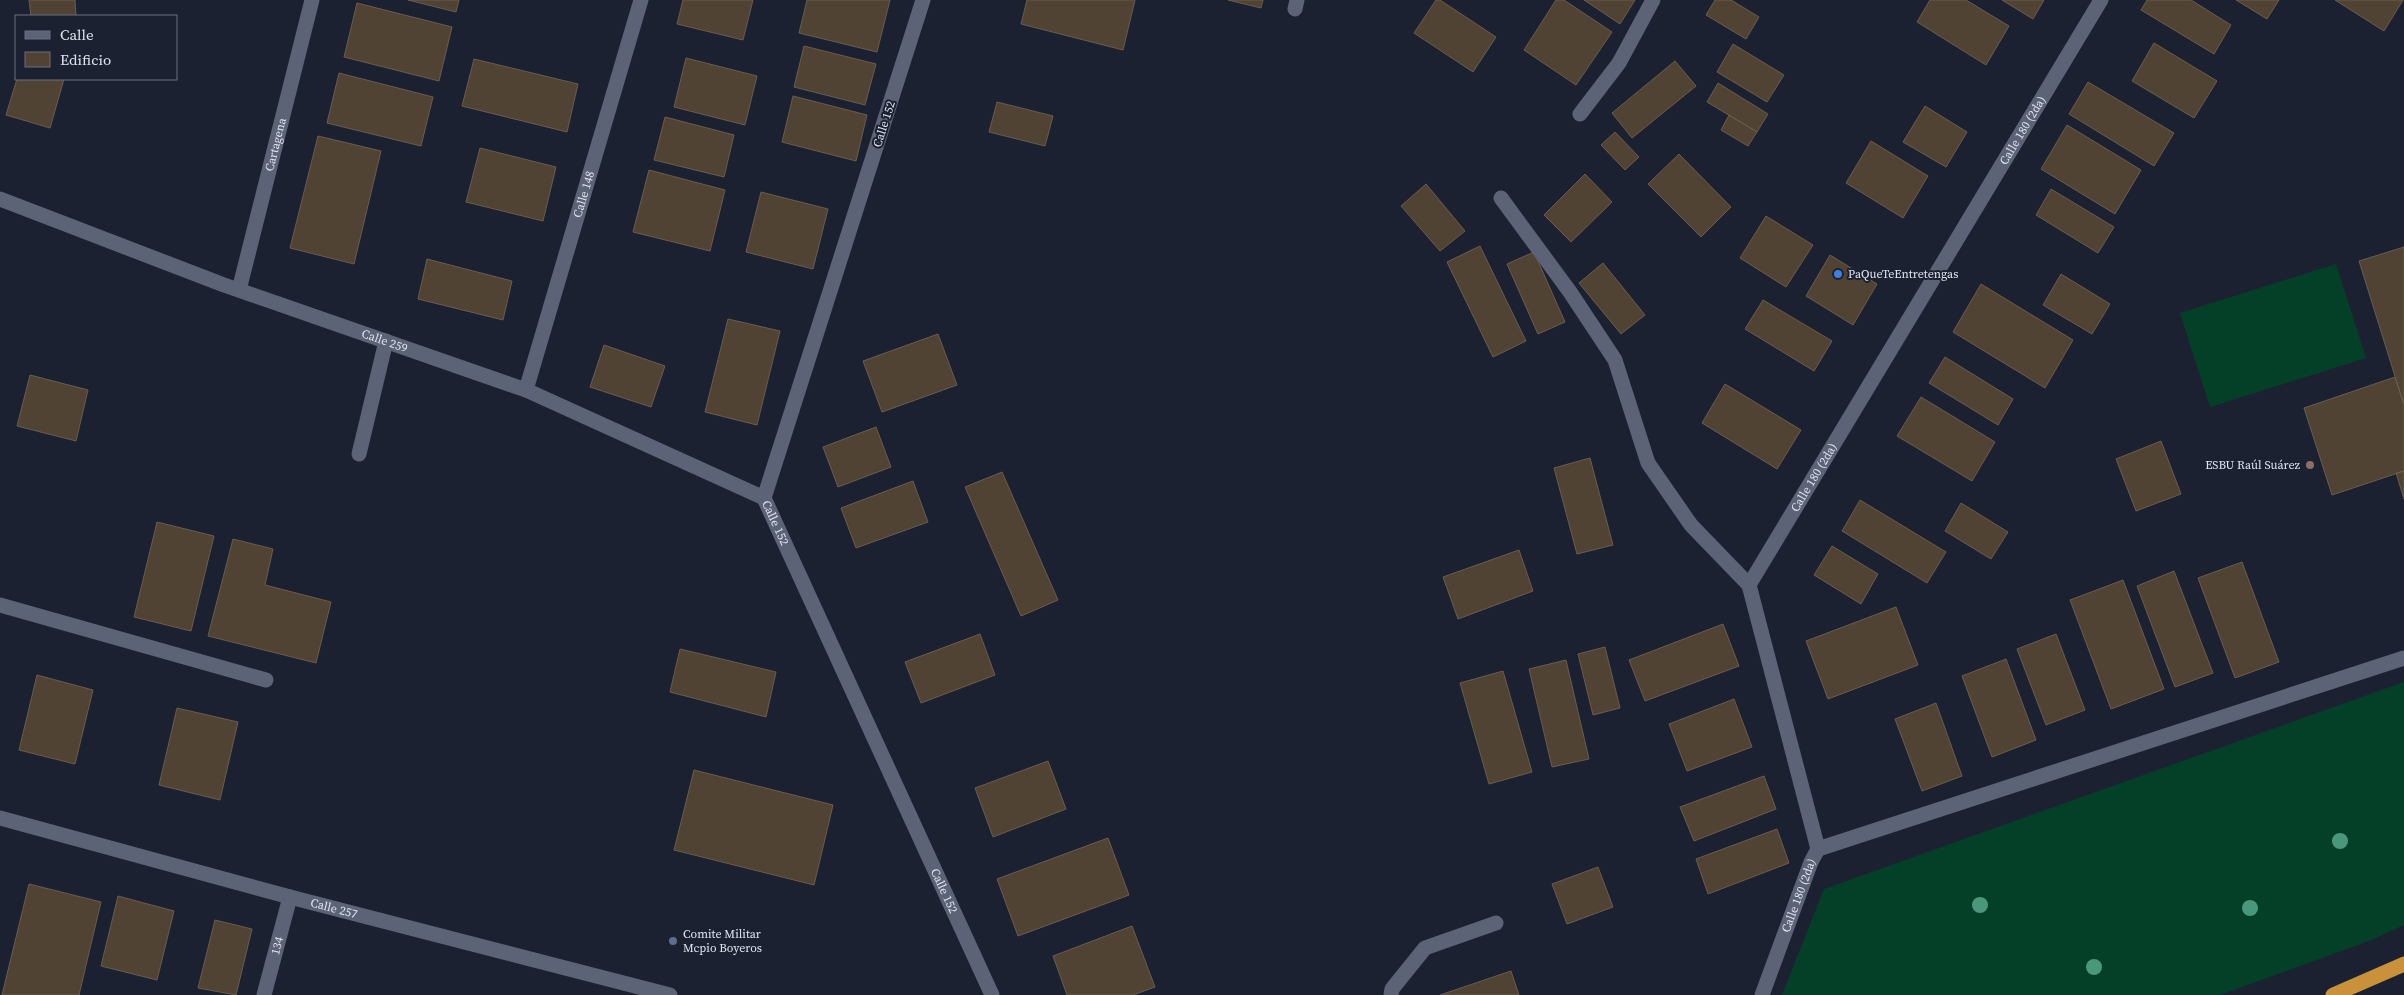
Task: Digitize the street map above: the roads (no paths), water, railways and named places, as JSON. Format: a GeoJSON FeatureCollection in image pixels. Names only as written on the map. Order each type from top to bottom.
{"type":"FeatureCollection","features":[{"type":"Feature","properties":{"kind":"highway"},"geometry":{"type":"LineString","coordinates":[[2333,995],[2404,964]]}},
{"type":"Feature","properties":{"kind":"street","name":"Cartagena"},"geometry":{"type":"LineString","coordinates":[[239,290],[312,0]]}},
{"type":"Feature","properties":{"kind":"street","name":"Calle 148"},"geometry":{"type":"LineString","coordinates":[[526,390],[641,0]]}},
{"type":"Feature","properties":{"kind":"street","name":"Calle 152"},"geometry":{"type":"LineString","coordinates":[[923,0],[764,498],[992,995]]}},
{"type":"Feature","properties":{"kind":"street"},"geometry":{"type":"LineString","coordinates":[[1580,114],[1619,63],[1653,0]]}},
{"type":"Feature","properties":{"kind":"street","name":"Calle 180 (2da)"},"geometry":{"type":"LineString","coordinates":[[1762,995],[1811,862],[1818,849],[1748,585],[2101,0]]}},
{"type":"Feature","properties":{"kind":"street"},"geometry":{"type":"LineString","coordinates":[[1501,198],[1570,292],[1615,360],[1648,463],[1690,525],[1748,585]]}},
{"type":"Feature","properties":{"kind":"street","name":"Calle 259"},"geometry":{"type":"LineString","coordinates":[[0,199],[239,290],[526,390],[764,498]]}},
{"type":"Feature","properties":{"kind":"street"},"geometry":{"type":"LineString","coordinates":[[359,454],[386,341]]}},
{"type":"Feature","properties":{"kind":"street"},"geometry":{"type":"LineString","coordinates":[[0,605],[266,680]]}},
{"type":"Feature","properties":{"kind":"street"},"geometry":{"type":"LineString","coordinates":[[1818,849],[2404,658]]}},
{"type":"Feature","properties":{"kind":"street","name":"Calle 257"},"geometry":{"type":"LineString","coordinates":[[0,818],[290,897],[670,995]]}},
{"type":"Feature","properties":{"kind":"street","name":"134"},"geometry":{"type":"LineString","coordinates":[[264,995],[290,897]]}},
{"type":"Feature","properties":{"kind":"street"},"geometry":{"type":"LineString","coordinates":[[1390,995],[1392,988],[1425,948],[1496,923]]}},
{"type":"Feature","properties":{"kind":"place","name":"PaQueTeEntretengas"},"geometry":{"type":"Point","coordinates":[1838,274]}},
{"type":"Feature","properties":{"kind":"place","name":"ESBU Raúl Suárez"},"geometry":{"type":"Point","coordinates":[2310,465]}},
{"type":"Feature","properties":{"kind":"place","name":"Comite Militar Mcpio Boyeros"},"geometry":{"type":"Point","coordinates":[673,941]}}]}
